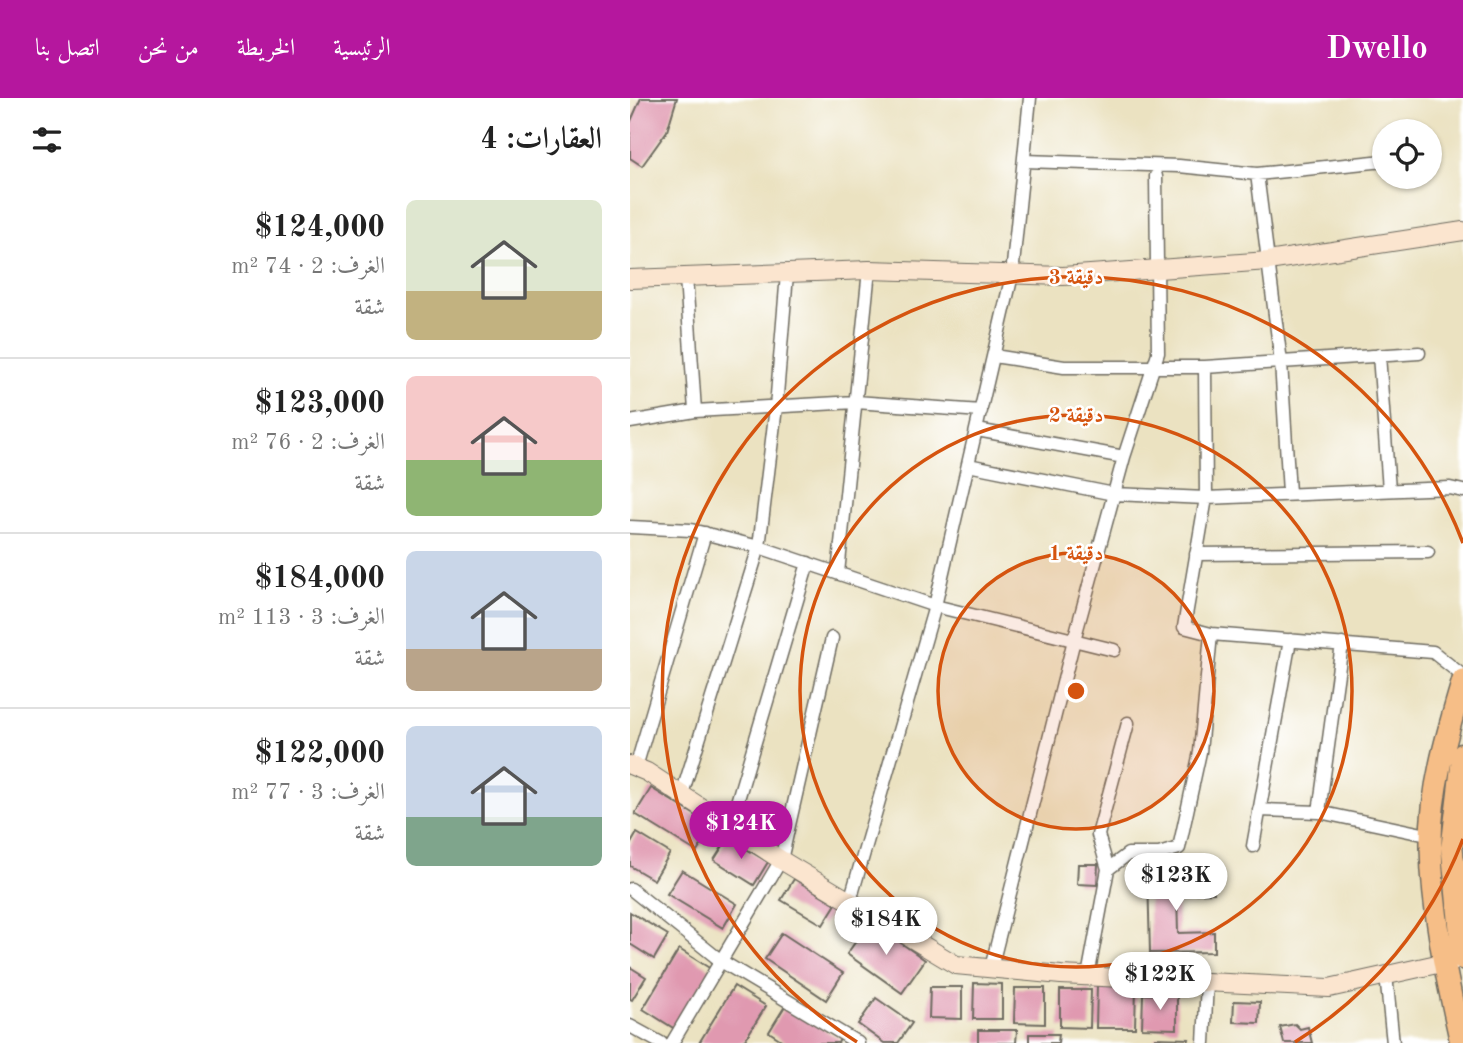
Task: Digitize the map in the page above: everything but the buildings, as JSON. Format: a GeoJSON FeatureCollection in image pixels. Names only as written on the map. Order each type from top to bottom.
{"type":"FeatureCollection","features":[{"type":"Feature","properties":{"kind":"main road"},"geometry":{"type":"LineString","coordinates":[[1456,960],[1432,836],[1440,758],[1463,678]]}},
{"type":"Feature","properties":{"kind":"main road"},"geometry":{"type":"LineString","coordinates":[[1461,1043],[1452,847],[1463,754]]}},
{"type":"Feature","properties":{"kind":"street"},"geometry":{"type":"LineString","coordinates":[[850,901],[935,606],[994,356],[1012,275],[1030,98]]}},
{"type":"Feature","properties":{"kind":"street"},"geometry":{"type":"LineString","coordinates":[[1024,160],[1179,166],[1257,174],[1372,162]]}},
{"type":"Feature","properties":{"kind":"street"},"geometry":{"type":"LineString","coordinates":[[1257,174],[1280,362],[1289,493]]}},
{"type":"Feature","properties":{"kind":"street"},"geometry":{"type":"LineString","coordinates":[[991,968],[1074,640],[1124,457],[1158,353],[1156,176]]}},
{"type":"Feature","properties":{"kind":"street"},"geometry":{"type":"LineString","coordinates":[[630,279],[869,271],[1063,276],[1268,261],[1463,231]]}},
{"type":"Feature","properties":{"kind":"street"},"geometry":{"type":"LineString","coordinates":[[838,573],[869,271]]}},
{"type":"Feature","properties":{"kind":"street"},"geometry":{"type":"LineString","coordinates":[[682,794],[759,547],[776,407],[787,274]]}},
{"type":"Feature","properties":{"kind":"street"},"geometry":{"type":"LineString","coordinates":[[686,277],[695,411]]}},
{"type":"Feature","properties":{"kind":"street"},"geometry":{"type":"LineString","coordinates":[[994,356],[1064,367],[1205,367],[1419,353]]}},
{"type":"Feature","properties":{"kind":"street"},"geometry":{"type":"LineString","coordinates":[[1378,355],[1389,489]]}},
{"type":"Feature","properties":{"kind":"street"},"geometry":{"type":"LineString","coordinates":[[1205,367],[1206,498],[1184,627],[1212,634],[1433,652],[1463,678]]}},
{"type":"Feature","properties":{"kind":"street"},"geometry":{"type":"LineString","coordinates":[[630,422],[695,411],[856,402],[981,411]]}},
{"type":"Feature","properties":{"kind":"street"},"geometry":{"type":"LineString","coordinates":[[977,430],[1124,457]]}},
{"type":"Feature","properties":{"kind":"street"},"geometry":{"type":"LineString","coordinates":[[968,465],[1114,494],[1206,498],[1389,489],[1463,491]]}},
{"type":"Feature","properties":{"kind":"street"},"geometry":{"type":"LineString","coordinates":[[630,527],[705,533],[759,547],[935,606],[1114,650]]}},
{"type":"Feature","properties":{"kind":"street"},"geometry":{"type":"LineString","coordinates":[[705,533],[633,766],[682,794],[781,860],[956,965],[1088,976],[1329,988],[1456,960]]}},
{"type":"Feature","properties":{"kind":"street"},"geometry":{"type":"LineString","coordinates":[[1196,554],[1428,552]]}},
{"type":"Feature","properties":{"kind":"street"},"geometry":{"type":"LineString","coordinates":[[730,826],[808,563]]}},
{"type":"Feature","properties":{"kind":"street"},"geometry":{"type":"LineString","coordinates":[[1108,869],[1128,854],[1158,854],[1179,848],[1200,752],[1212,634]]}},
{"type":"Feature","properties":{"kind":"street"},"geometry":{"type":"LineString","coordinates":[[672,1043],[781,860],[832,638]]}},
{"type":"Feature","properties":{"kind":"street"},"geometry":{"type":"LineString","coordinates":[[1252,846],[1290,640]]}},
{"type":"Feature","properties":{"kind":"street"},"geometry":{"type":"LineString","coordinates":[[1319,812],[1342,645]]}},
{"type":"Feature","properties":{"kind":"street"},"geometry":{"type":"LineString","coordinates":[[1088,976],[1108,869],[1098,835],[1128,723]]}},
{"type":"Feature","properties":{"kind":"street"},"geometry":{"type":"LineString","coordinates":[[1259,810],[1319,812],[1432,836]]}},
{"type":"Feature","properties":{"kind":"street"},"geometry":{"type":"LineString","coordinates":[[631,889],[721,961],[858,1043]]}},
{"type":"Feature","properties":{"kind":"street"},"geometry":{"type":"LineString","coordinates":[[1386,975],[1393,1043]]}},
{"type":"Feature","properties":{"kind":"street"},"geometry":{"type":"LineString","coordinates":[[1203,1043],[1207,982]]}},
{"type":"Feature","properties":{"kind":"street"},"geometry":{"type":"LineString","coordinates":[[630,1026],[661,1043]]}}]}
